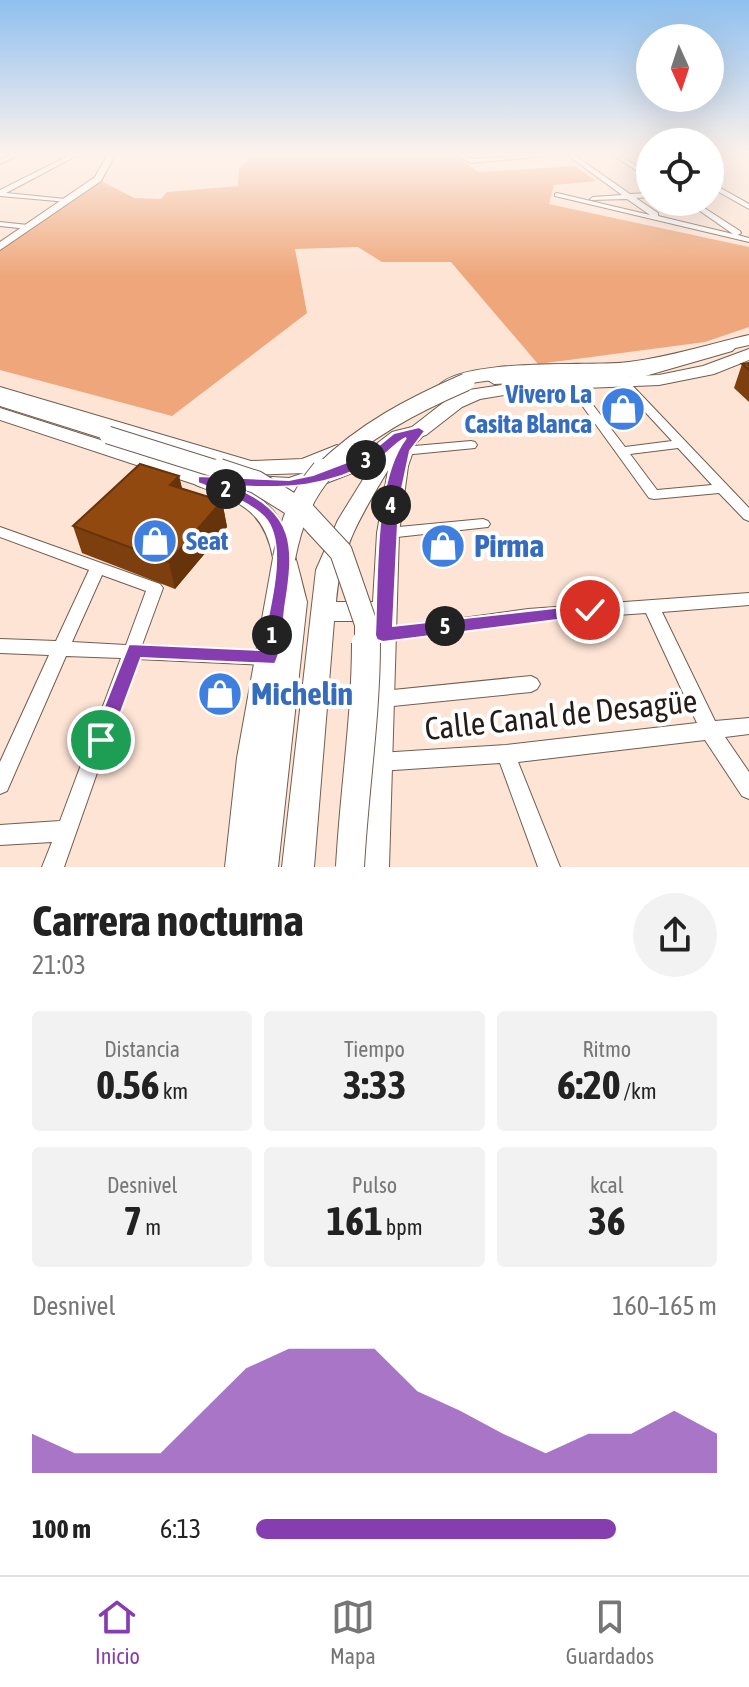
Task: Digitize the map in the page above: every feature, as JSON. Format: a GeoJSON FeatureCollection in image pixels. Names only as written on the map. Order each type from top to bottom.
{"type":"FeatureCollection","features":[{"type":"Feature","properties":{"kind":"main road"},"geometry":{"type":"LineString","coordinates":[[241,867],[251,758],[284,558],[294,515],[324,470],[419,400],[466,382],[645,371],[749,340]]}},
{"type":"Feature","properties":{"kind":"main road"},"geometry":{"type":"LineString","coordinates":[[0,393],[250,468],[306,466],[328,458],[406,403],[467,378],[527,370],[630,367],[727,348]]}},
{"type":"Feature","properties":{"kind":"main road"},"geometry":{"type":"LineString","coordinates":[[298,867],[327,570],[348,520],[382,464],[455,403],[476,394],[535,385],[625,384],[691,374],[749,354]]}},
{"type":"Feature","properties":{"kind":"main road"},"geometry":{"type":"LineString","coordinates":[[0,401],[256,482],[304,512],[341,552],[366,624],[366,688],[356,766],[350,867]]}},
{"type":"Feature","properties":{"kind":"main road"},"geometry":{"type":"LineString","coordinates":[[0,414],[243,496],[270,514],[281,533],[295,602],[262,867]]}},
{"type":"Feature","properties":{"kind":"main road"},"geometry":{"type":"LineString","coordinates":[[385,417],[414,437]]}},
{"type":"Feature","properties":{"kind":"main road"},"geometry":{"type":"LineString","coordinates":[[203,480],[289,485],[316,479],[373,457],[399,436],[414,437]]}},
{"type":"Feature","properties":{"kind":"main road"},"geometry":{"type":"LineString","coordinates":[[373,867],[383,699],[388,533],[414,437]]}},
{"type":"Feature","properties":{"kind":"main road"},"geometry":{"type":"LineString","coordinates":[[321,611],[384,623]]}},
{"type":"Feature","properties":{"kind":"street"},"geometry":{"type":"LineString","coordinates":[[14,195],[66,201]]}},
{"type":"Feature","properties":{"kind":"street"},"geometry":{"type":"LineString","coordinates":[[0,247],[74,195]]}},
{"type":"Feature","properties":{"kind":"street"},"geometry":{"type":"LineString","coordinates":[[559,195],[748,240]]}},
{"type":"Feature","properties":{"kind":"street"},"geometry":{"type":"LineString","coordinates":[[628,195],[661,219]]}},
{"type":"Feature","properties":{"kind":"street"},"geometry":{"type":"LineString","coordinates":[[729,195],[749,207]]}},
{"type":"Feature","properties":{"kind":"street"},"geometry":{"type":"LineString","coordinates":[[580,200],[632,198]]}},
{"type":"Feature","properties":{"kind":"street"},"geometry":{"type":"LineString","coordinates":[[590,203],[636,198]]}},
{"type":"Feature","properties":{"kind":"street"},"geometry":{"type":"LineString","coordinates":[[711,216],[748,240]]}},
{"type":"Feature","properties":{"kind":"street"},"geometry":{"type":"LineString","coordinates":[[0,224],[28,227]]}},
{"type":"Feature","properties":{"kind":"street"},"geometry":{"type":"LineString","coordinates":[[625,384],[749,516]]}},
{"type":"Feature","properties":{"kind":"street"},"geometry":{"type":"LineString","coordinates":[[573,386],[654,495],[721,488]]}},
{"type":"Feature","properties":{"kind":"street"},"geometry":{"type":"LineString","coordinates":[[414,437],[471,445]]}},
{"type":"Feature","properties":{"kind":"street"},"geometry":{"type":"LineString","coordinates":[[620,451],[681,444]]}},
{"type":"Feature","properties":{"kind":"street"},"geometry":{"type":"LineString","coordinates":[[388,533],[483,524]]}},
{"type":"Feature","properties":{"kind":"street"},"geometry":{"type":"LineString","coordinates":[[0,532],[155,588],[135,650],[53,867]]}},
{"type":"Feature","properties":{"kind":"street"},"geometry":{"type":"LineString","coordinates":[[0,784],[97,568]]}},
{"type":"Feature","properties":{"kind":"street"},"geometry":{"type":"LineString","coordinates":[[384,623],[749,599]]}},
{"type":"Feature","properties":{"kind":"street"},"geometry":{"type":"LineString","coordinates":[[651,606],[710,731],[749,789]]}},
{"type":"Feature","properties":{"kind":"street"},"geometry":{"type":"LineString","coordinates":[[0,646],[269,658]]}},
{"type":"Feature","properties":{"kind":"street"},"geometry":{"type":"LineString","coordinates":[[383,699],[531,684]]}},
{"type":"Feature","properties":{"kind":"street","name":"Calle Canal de Desagüe"},"geometry":{"type":"LineString","coordinates":[[379,762],[506,754],[749,726]]}},
{"type":"Feature","properties":{"kind":"street"},"geometry":{"type":"LineString","coordinates":[[506,754],[549,867]]}},
{"type":"Feature","properties":{"kind":"street"},"geometry":{"type":"LineString","coordinates":[[0,835],[67,831]]}},
{"type":"Feature","properties":{"kind":"shaded area"},"geometry":{"type":"Polygon","coordinates":[[[77,195],[161,199],[164,195],[551,195],[549,204],[749,247],[749,327],[705,342],[538,364],[451,262],[382,262],[358,247],[295,249],[307,313],[172,416],[0,370],[0,251],[77,195]]]}},
{"type":"Feature","properties":{"kind":"building"},"geometry":{"type":"Polygon","coordinates":[[[140,464],[179,476],[170,485],[222,501],[169,562],[73,526],[140,464]]]}},
{"type":"Feature","properties":{"kind":"place","name":"Vivero La Casita Blanca"},"geometry":{"type":"Point","coordinates":[623,409]}},
{"type":"Feature","properties":{"kind":"place","name":"Seat"},"geometry":{"type":"Point","coordinates":[155,541]}},
{"type":"Feature","properties":{"kind":"place","name":"Pirma"},"geometry":{"type":"Point","coordinates":[443,546]}},
{"type":"Feature","properties":{"kind":"place","name":"Michelin"},"geometry":{"type":"Point","coordinates":[220,694]}},
{"type":"Feature","properties":{"kind":"route"},"geometry":{"type":"LineString","coordinates":[[101,740],[135,650],[269,658],[285,561],[281,533],[270,514],[243,496],[203,480],[289,485],[316,479],[373,457],[399,436],[419,431],[403,451],[391,503],[383,635],[528,615],[590,610]]}}]}
